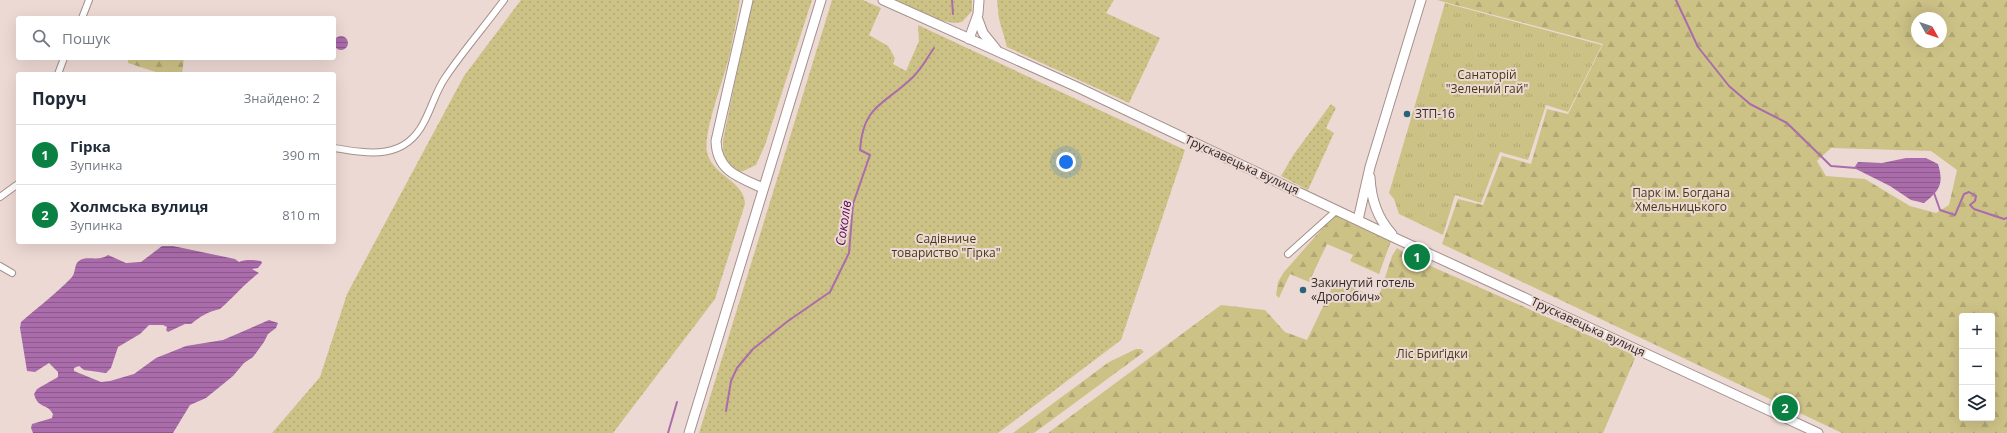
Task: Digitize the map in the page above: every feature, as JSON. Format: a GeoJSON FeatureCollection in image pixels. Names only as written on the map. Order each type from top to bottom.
{"type":"FeatureCollection","features":[{"type":"Feature","properties":{"kind":"main road"},"geometry":{"type":"LineString","coordinates":[[748,0],[716,141],[716,154],[724,167],[741,178],[763,188]]}},
{"type":"Feature","properties":{"kind":"main road"},"geometry":{"type":"LineString","coordinates":[[689,433],[821,0]]}},
{"type":"Feature","properties":{"kind":"main road","name":"Трускавецька вулиця"},"geometry":{"type":"LineString","coordinates":[[883,0],[1127,111],[1395,238],[1818,433]]}},
{"type":"Feature","properties":{"kind":"main road"},"geometry":{"type":"LineString","coordinates":[[969,39],[977,17],[979,0]]}},
{"type":"Feature","properties":{"kind":"main road"},"geometry":{"type":"LineString","coordinates":[[1358,220],[1370,167],[1421,0]]}},
{"type":"Feature","properties":{"kind":"main road"},"geometry":{"type":"LineString","coordinates":[[977,17],[982,33],[992,46],[1002,54]]}},
{"type":"Feature","properties":{"kind":"main road"},"geometry":{"type":"LineString","coordinates":[[1370,167],[1372,198],[1376,210],[1383,224],[1395,238]]}},
{"type":"Feature","properties":{"kind":"street"},"geometry":{"type":"LineString","coordinates":[[83,16],[89,0]]}},
{"type":"Feature","properties":{"kind":"street"},"geometry":{"type":"LineString","coordinates":[[336,148],[359,152],[378,152],[408,144],[416,136],[424,122],[445,78],[504,0]]}},
{"type":"Feature","properties":{"kind":"street"},"geometry":{"type":"LineString","coordinates":[[59,72],[63,60]]}},
{"type":"Feature","properties":{"kind":"street"},"geometry":{"type":"LineString","coordinates":[[0,197],[16,185]]}},
{"type":"Feature","properties":{"kind":"street"},"geometry":{"type":"LineString","coordinates":[[1288,254],[1337,210]]}},
{"type":"Feature","properties":{"kind":"street"},"geometry":{"type":"LineString","coordinates":[[0,266],[12,273]]}},
{"type":"Feature","properties":{"kind":"green space"},"geometry":{"type":"Polygon","coordinates":[[[521,0],[740,0],[729,57],[708,132],[707,152],[715,167],[740,190],[744,196],[745,204],[715,299],[613,433],[272,433],[320,377],[347,294],[464,76],[521,0]]]}},
{"type":"Feature","properties":{"kind":"green space"},"geometry":{"type":"Polygon","coordinates":[[[752,0],[812,0],[765,145],[756,165],[741,172],[732,166],[726,159],[723,151],[723,140],[752,0]]]}},
{"type":"Feature","properties":{"kind":"green space","name":"Садівниче товариство \"Гірка\""},"geometry":{"type":"Polygon","coordinates":[[[832,0],[863,0],[881,8],[869,35],[888,46],[895,58],[893,64],[906,71],[919,41],[918,25],[1185,150],[1121,340],[998,433],[699,433],[832,0]]]}},
{"type":"Feature","properties":{"kind":"green space"},"geometry":{"type":"Polygon","coordinates":[[[893,0],[972,0],[972,11],[962,22],[954,23],[938,20],[893,0]]]}},
{"type":"Feature","properties":{"kind":"green space"},"geometry":{"type":"Polygon","coordinates":[[[997,0],[1114,0],[1106,13],[1160,38],[1129,103],[1007,47],[999,19],[997,0]]]}},
{"type":"Feature","properties":{"kind":"green space","name":"Парк ім. Богдана Хмельницького"},"geometry":{"type":"Polygon","coordinates":[[[1437,0],[2007,0],[2007,433],[1842,433],[1442,244],[1458,199],[1483,205],[1502,156],[1531,164],[1547,109],[1568,114],[1603,44],[1437,0]],[[1831,148],[1817,161],[1826,176],[1865,179],[1910,206],[1936,213],[1949,205],[1957,170],[1931,151],[1831,148]]]}},
{"type":"Feature","properties":{"kind":"green space","name":"Санаторій \"Зелений гай\""},"geometry":{"type":"Polygon","coordinates":[[[1445,3],[1602,45],[1568,112],[1546,105],[1528,160],[1500,152],[1481,203],[1455,195],[1443,235],[1399,214],[1394,199],[1389,193],[1445,3]]]}},
{"type":"Feature","properties":{"kind":"green space"},"geometry":{"type":"Polygon","coordinates":[[[128,60],[184,60],[182,72],[156,72],[128,63],[128,60]]]}},
{"type":"Feature","properties":{"kind":"green space"},"geometry":{"type":"Polygon","coordinates":[[[1331,104],[1336,108],[1326,128],[1334,133],[1308,190],[1281,176],[1294,154],[1331,104]]]}},
{"type":"Feature","properties":{"kind":"green space"},"geometry":{"type":"Polygon","coordinates":[[[1335,214],[1391,241],[1379,274],[1350,261],[1353,255],[1327,244],[1309,282],[1290,274],[1279,298],[1276,295],[1278,282],[1284,272],[1335,214]]]}},
{"type":"Feature","properties":{"kind":"green space","name":"Ліс Бриґідки"},"geometry":{"type":"Polygon","coordinates":[[[1397,248],[1419,261],[1636,356],[1603,433],[1048,433],[1221,305],[1265,310],[1285,332],[1307,340],[1336,279],[1369,295],[1380,293],[1392,256],[1397,248]]]}},
{"type":"Feature","properties":{"kind":"green space"},"geometry":{"type":"Polygon","coordinates":[[[1136,349],[1141,349],[1144,352],[1034,433],[1013,433],[1109,362],[1136,349]]]}},
{"type":"Feature","properties":{"kind":"shaded area"},"geometry":{"type":"Polygon","coordinates":[[[341,36],[347,40],[348,43],[346,48],[341,50],[336,48],[336,38],[341,36]]]}},
{"type":"Feature","properties":{"kind":"shaded area"},"geometry":{"type":"Polygon","coordinates":[[[1906,158],[1926,158],[1938,164],[1941,177],[1939,186],[1934,194],[1924,203],[1911,200],[1890,186],[1854,168],[1858,162],[1882,163],[1906,158]]]}},
{"type":"Feature","properties":{"kind":"shaded area"},"geometry":{"type":"Polygon","coordinates":[[[162,246],[173,246],[235,259],[239,262],[244,260],[253,260],[261,261],[262,263],[258,268],[252,269],[259,273],[220,309],[211,311],[191,324],[185,324],[168,332],[166,330],[167,327],[163,325],[149,325],[140,334],[118,347],[111,368],[106,373],[84,370],[79,366],[74,368],[74,371],[101,382],[110,381],[134,374],[156,358],[186,346],[223,340],[269,320],[278,323],[276,328],[268,334],[253,357],[244,363],[233,376],[206,398],[190,405],[173,433],[33,433],[31,428],[32,424],[52,418],[53,414],[48,408],[38,402],[34,394],[37,389],[58,377],[58,372],[49,363],[35,372],[27,371],[20,328],[21,322],[72,277],[77,262],[82,259],[101,258],[108,255],[126,263],[141,262],[162,246]]]}},
{"type":"Feature","properties":{"kind":"waterway","name":"Соколів"},"geometry":{"type":"LineString","coordinates":[[952,0],[953,14]]}},
{"type":"Feature","properties":{"kind":"waterway"},"geometry":{"type":"LineString","coordinates":[[1676,0],[1698,47],[1729,86],[1750,104],[1787,123],[1831,166],[1856,168]]}},
{"type":"Feature","properties":{"kind":"waterway","name":"Соколів"},"geometry":{"type":"LineString","coordinates":[[726,411],[731,381],[737,368],[753,349],[788,321],[830,292],[849,253],[853,204],[870,155],[860,150],[865,124],[877,107],[915,75],[934,48]]}},
{"type":"Feature","properties":{"kind":"waterway"},"geometry":{"type":"LineString","coordinates":[[1934,193],[1940,210],[1955,215],[1964,194],[1969,192],[1976,196],[1975,201],[1970,205],[1974,209],[2004,219],[2007,218]]}},
{"type":"Feature","properties":{"kind":"waterway","name":"Соколів"},"geometry":{"type":"LineString","coordinates":[[668,433],[677,402]]}},
{"type":"Feature","properties":{"kind":"place","name":"ЗТП-16"},"geometry":{"type":"Point","coordinates":[1407,114]}},
{"type":"Feature","properties":{"kind":"place","name":"Гірка"},"geometry":{"type":"Point","coordinates":[1417,257]}},
{"type":"Feature","properties":{"kind":"place","name":"Закинутий готель «Дрогобич»"},"geometry":{"type":"Point","coordinates":[1303,290]}},
{"type":"Feature","properties":{"kind":"place","name":"Холмська вулиця"},"geometry":{"type":"Point","coordinates":[1785,408]}}]}
